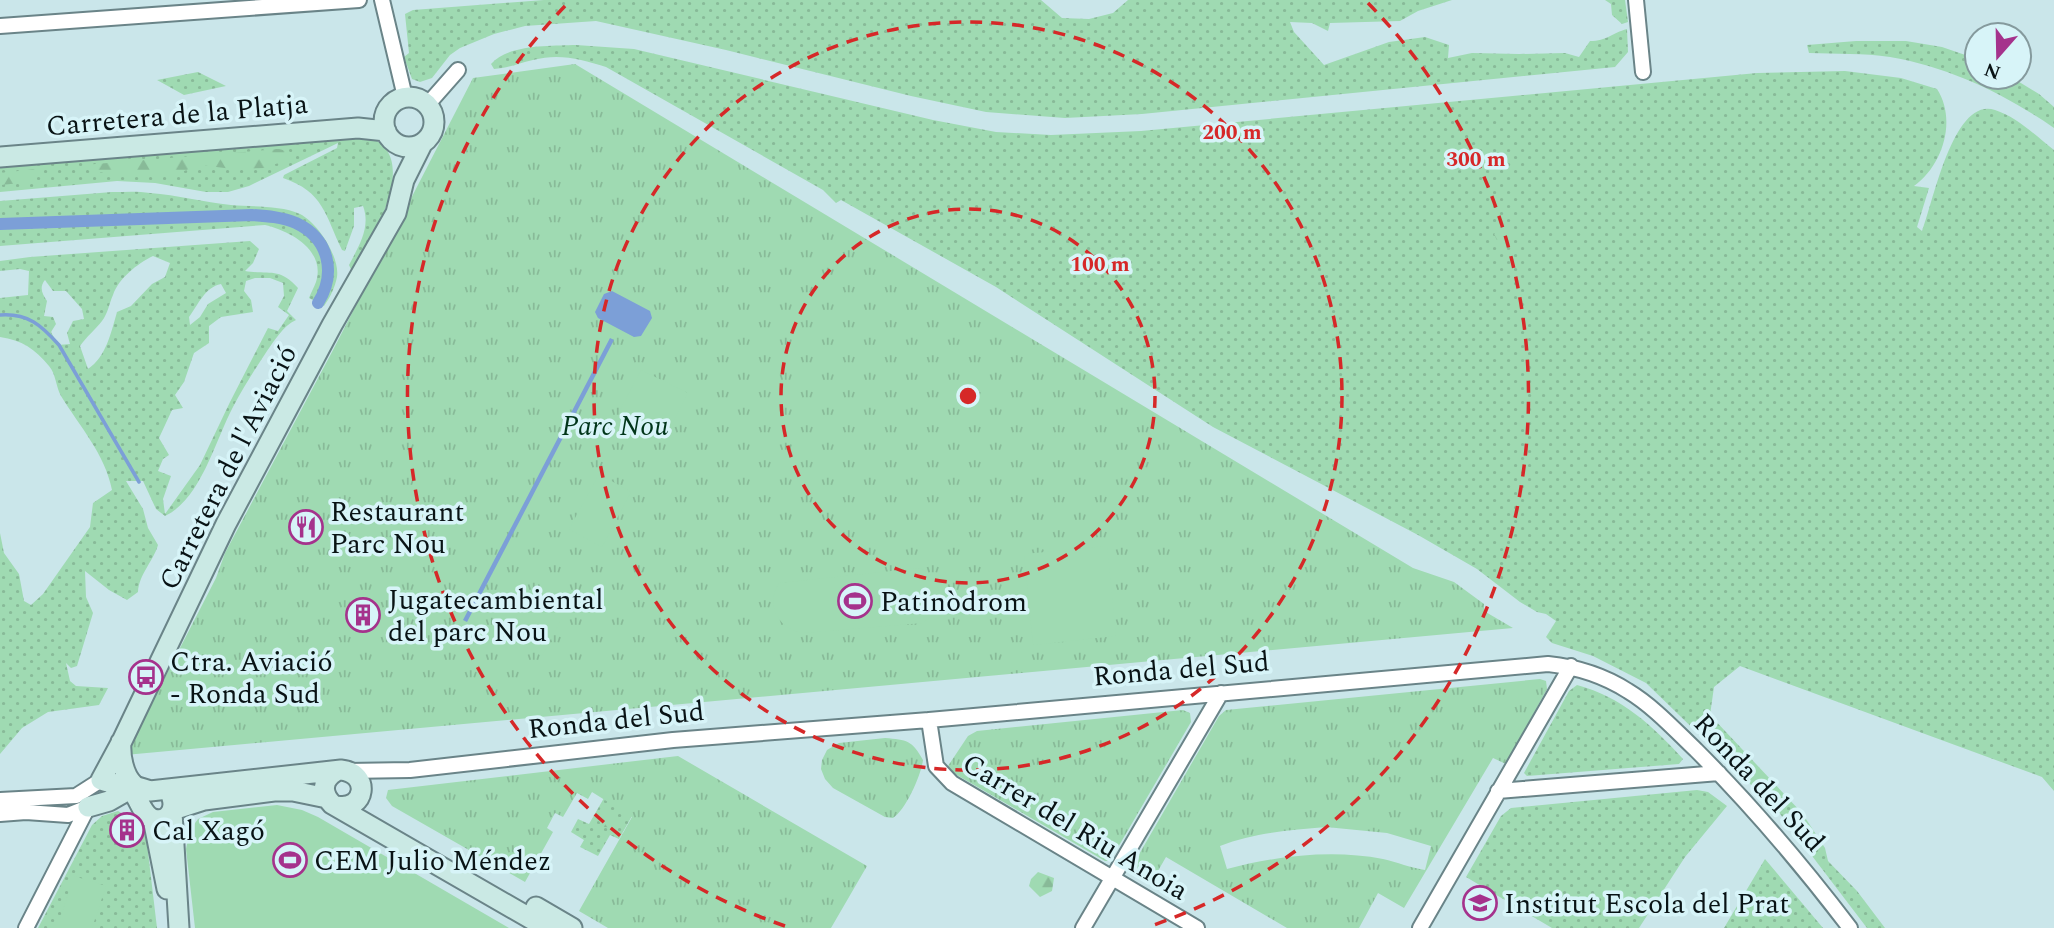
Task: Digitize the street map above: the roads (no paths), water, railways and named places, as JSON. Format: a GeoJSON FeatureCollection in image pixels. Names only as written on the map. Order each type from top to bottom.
{"type":"FeatureCollection","features":[{"type":"Feature","properties":{"kind":"street"},"geometry":{"type":"LineString","coordinates":[[0,26],[359,0]]}},
{"type":"Feature","properties":{"kind":"street"},"geometry":{"type":"LineString","coordinates":[[382,0],[405,97]]}},
{"type":"Feature","properties":{"kind":"street"},"geometry":{"type":"LineString","coordinates":[[1636,0],[1643,72]]}},
{"type":"Feature","properties":{"kind":"street"},"geometry":{"type":"LineString","coordinates":[[428,104],[458,70]]}},
{"type":"Feature","properties":{"kind":"street"},"geometry":{"type":"LineString","coordinates":[[405,97],[420,99],[428,104],[434,116],[434,127],[429,138],[422,144],[405,147],[387,128],[390,106],[405,97]]}},
{"type":"Feature","properties":{"kind":"street","name":"Carretera de la Platja"},"geometry":{"type":"LineString","coordinates":[[0,157],[358,128],[387,128]]}},
{"type":"Feature","properties":{"kind":"street","name":"Carretera de l'Aviació"},"geometry":{"type":"LineString","coordinates":[[387,128],[400,160],[404,180]]}},
{"type":"Feature","properties":{"kind":"street","name":"Carretera de l'Aviació"},"geometry":{"type":"LineString","coordinates":[[101,780],[226,524],[396,213],[404,180],[422,144]]}},
{"type":"Feature","properties":{"kind":"street","name":"Ronda del Sud"},"geometry":{"type":"LineString","coordinates":[[0,814],[26,812],[68,815],[109,801],[341,771],[410,770],[673,740],[929,720],[1548,664],[1571,666],[1611,681],[1630,692],[1664,720],[1761,817],[1850,928]]}},
{"type":"Feature","properties":{"kind":"street"},"geometry":{"type":"LineString","coordinates":[[1420,928],[1571,666]]}},
{"type":"Feature","properties":{"kind":"street"},"geometry":{"type":"LineString","coordinates":[[1083,928],[1221,693]]}},
{"type":"Feature","properties":{"kind":"street","name":"Carrer del Riu Anoia"},"geometry":{"type":"LineString","coordinates":[[929,720],[936,766],[952,783],[1197,928]]}},
{"type":"Feature","properties":{"kind":"street"},"geometry":{"type":"LineString","coordinates":[[122,741],[120,756],[124,768],[145,797],[177,928]]}},
{"type":"Feature","properties":{"kind":"street","name":"Ronda del Sud"},"geometry":{"type":"LineString","coordinates":[[360,795],[373,781],[410,770]]}},
{"type":"Feature","properties":{"kind":"street"},"geometry":{"type":"LineString","coordinates":[[547,928],[332,802],[324,790],[330,775],[341,771],[357,777],[364,804],[384,819],[572,928]]}},
{"type":"Feature","properties":{"kind":"street"},"geometry":{"type":"LineString","coordinates":[[1498,791],[1719,773]]}},
{"type":"Feature","properties":{"kind":"street"},"geometry":{"type":"LineString","coordinates":[[0,800],[76,796],[101,780]]}},
{"type":"Feature","properties":{"kind":"street","name":"Ronda del Sud"},"geometry":{"type":"LineString","coordinates":[[101,780],[145,797]]}},
{"type":"Feature","properties":{"kind":"street"},"geometry":{"type":"LineString","coordinates":[[172,811],[204,800],[274,790],[293,791],[347,807],[356,802],[360,795]]}},
{"type":"Feature","properties":{"kind":"street"},"geometry":{"type":"LineString","coordinates":[[145,797],[172,796],[174,801],[172,811],[177,928]]}},
{"type":"Feature","properties":{"kind":"street"},"geometry":{"type":"LineString","coordinates":[[26,928],[88,807]]}},
{"type":"Feature","properties":{"kind":"water"},"geometry":{"type":"Polygon","coordinates":[[[612,291],[650,311],[652,318],[641,336],[634,337],[598,318],[595,312],[604,294],[612,291]]]}},
{"type":"Feature","properties":{"kind":"water"},"geometry":{"type":"Polygon","coordinates":[[[610,338],[614,340],[467,622],[463,620],[610,338]]]}},
{"type":"Feature","properties":{"kind":"waterway"},"geometry":{"type":"LineString","coordinates":[[0,224],[252,215],[285,219],[307,230],[323,248],[328,269],[327,281],[318,303]]}},
{"type":"Feature","properties":{"kind":"waterway"},"geometry":{"type":"LineString","coordinates":[[0,315],[26,318],[59,345],[139,482]]}},
{"type":"Feature","properties":{"kind":"place","name":"Restaurant Parc Nou"},"geometry":{"type":"Point","coordinates":[306,527]}},
{"type":"Feature","properties":{"kind":"place","name":"Patinòdrom"},"geometry":{"type":"Point","coordinates":[855,601]}},
{"type":"Feature","properties":{"kind":"place","name":"Jugatecambiental del parc Nou"},"geometry":{"type":"Point","coordinates":[363,615]}},
{"type":"Feature","properties":{"kind":"place","name":"Ctra. Aviació - Ronda Sud"},"geometry":{"type":"Point","coordinates":[146,677]}},
{"type":"Feature","properties":{"kind":"place","name":"Cal Xagó"},"geometry":{"type":"Point","coordinates":[127,830]}},
{"type":"Feature","properties":{"kind":"place","name":"CEM Julio Méndez"},"geometry":{"type":"Point","coordinates":[290,860]}},
{"type":"Feature","properties":{"kind":"place","name":"Institut Escola del Prat"},"geometry":{"type":"Point","coordinates":[1480,903]}},
{"type":"Feature","properties":{"kind":"park label","name":"Parc Nou"},"geometry":{"type":"Point","coordinates":[615,425]}}]}
